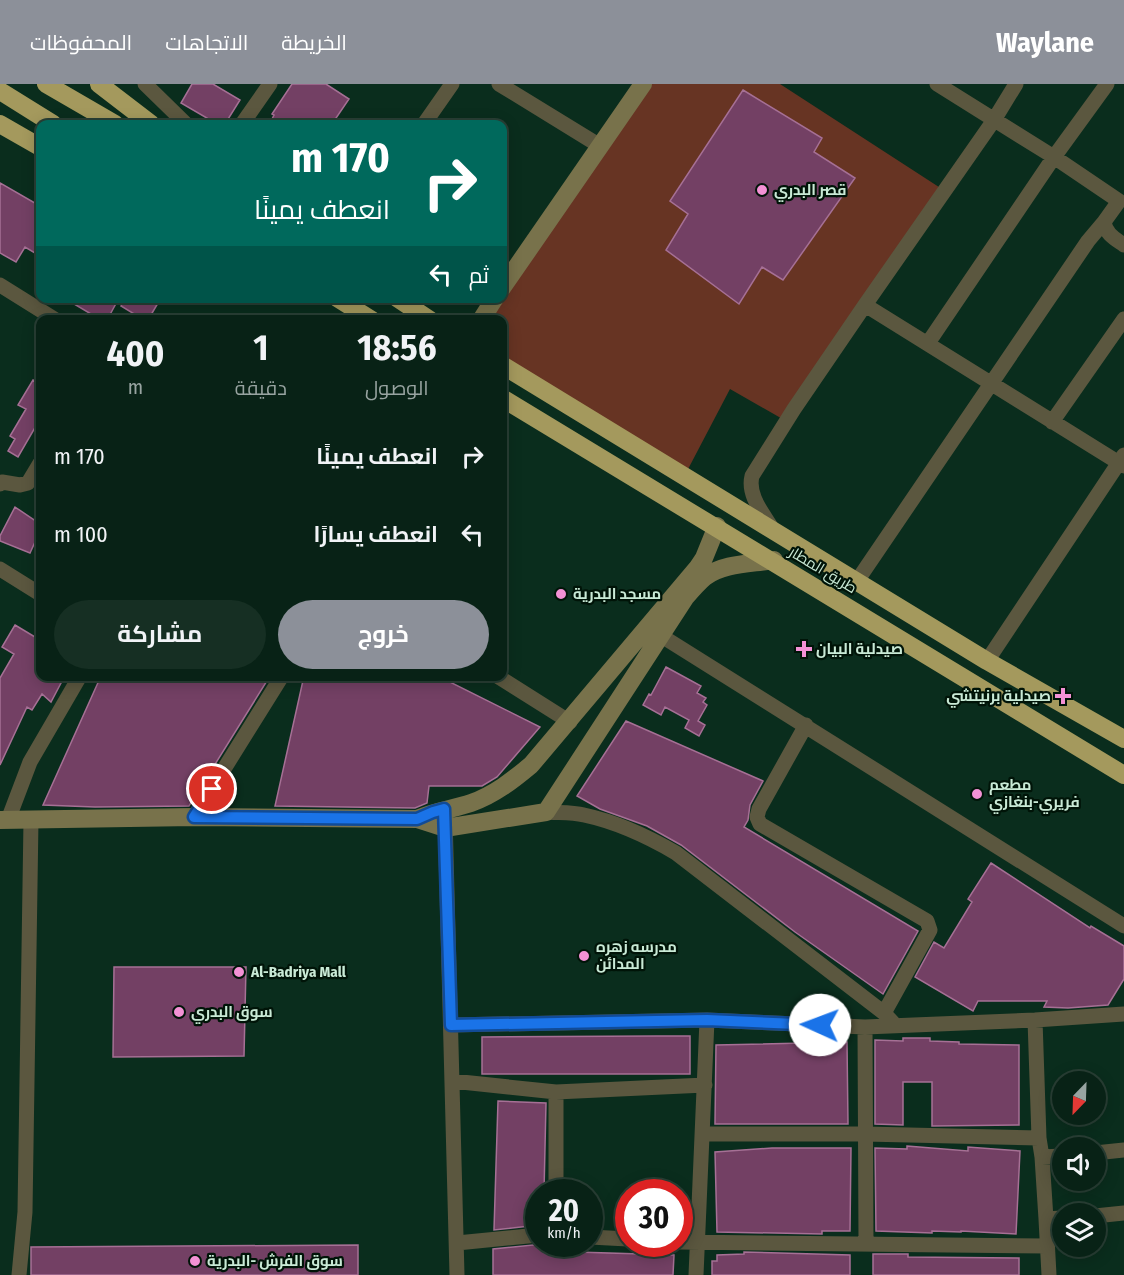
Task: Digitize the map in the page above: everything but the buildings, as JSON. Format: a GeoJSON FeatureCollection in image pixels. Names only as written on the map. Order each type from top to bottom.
{"type":"FeatureCollection","features":[{"type":"Feature","properties":{"kind":"highway"},"geometry":{"type":"LineString","coordinates":[[99,84],[146,120]]}},
{"type":"Feature","properties":{"kind":"highway"},"geometry":{"type":"LineString","coordinates":[[53,88],[108,120]]}},
{"type":"Feature","properties":{"kind":"highway"},"geometry":{"type":"LineString","coordinates":[[0,92],[46,120]]}},
{"type":"Feature","properties":{"kind":"highway"},"geometry":{"type":"LineString","coordinates":[[0,124],[36,145]]}},
{"type":"Feature","properties":{"kind":"highway"},"geometry":{"type":"LineString","coordinates":[[345,303],[364,315]]}},
{"type":"Feature","properties":{"kind":"highway"},"geometry":{"type":"LineString","coordinates":[[404,303],[422,315]]}},
{"type":"Feature","properties":{"kind":"highway","name":"طريق المطار"},"geometry":{"type":"LineString","coordinates":[[507,368],[987,661],[1124,738]]}},
{"type":"Feature","properties":{"kind":"highway","name":"طريق المطار"},"geometry":{"type":"LineString","coordinates":[[507,401],[774,560],[1124,775]]}},
{"type":"Feature","properties":{"kind":"main road"},"geometry":{"type":"LineString","coordinates":[[507,281],[643,84]]}},
{"type":"Feature","properties":{"kind":"main road"},"geometry":{"type":"LineString","coordinates":[[4,820],[194,817],[417,819],[445,828],[546,812],[655,632],[699,567],[717,526]]}},
{"type":"Feature","properties":{"kind":"main road"},"geometry":{"type":"LineString","coordinates":[[417,819],[485,797],[513,781],[531,765],[703,578],[728,567],[774,560]]}},
{"type":"Feature","properties":{"kind":"street"},"geometry":{"type":"LineString","coordinates":[[145,84],[182,120]]}},
{"type":"Feature","properties":{"kind":"street"},"geometry":{"type":"LineString","coordinates":[[246,120],[270,84]]}},
{"type":"Feature","properties":{"kind":"street"},"geometry":{"type":"LineString","coordinates":[[427,120],[452,84]]}},
{"type":"Feature","properties":{"kind":"street"},"geometry":{"type":"LineString","coordinates":[[499,84],[600,146]]}},
{"type":"Feature","properties":{"kind":"street"},"geometry":{"type":"LineString","coordinates":[[857,580],[1088,241],[1121,197],[937,84]]}},
{"type":"Feature","properties":{"kind":"street"},"geometry":{"type":"LineString","coordinates":[[773,530],[753,496],[750,484],[752,476],[794,409],[994,120],[1016,84]]}},
{"type":"Feature","properties":{"kind":"street"},"geometry":{"type":"LineString","coordinates":[[928,343],[1054,157],[1107,84]]}},
{"type":"Feature","properties":{"kind":"street"},"geometry":{"type":"LineString","coordinates":[[1104,222],[1109,234],[1124,244]]}},
{"type":"Feature","properties":{"kind":"street"},"geometry":{"type":"LineString","coordinates":[[0,285],[48,315]]}},
{"type":"Feature","properties":{"kind":"street"},"geometry":{"type":"LineString","coordinates":[[865,305],[1052,422],[1122,461],[987,661]]}},
{"type":"Feature","properties":{"kind":"street"},"geometry":{"type":"LineString","coordinates":[[1052,422],[1124,319]]}},
{"type":"Feature","properties":{"kind":"street"},"geometry":{"type":"LineString","coordinates":[[0,484],[2,482],[20,485],[28,483],[36,470]]}},
{"type":"Feature","properties":{"kind":"street"},"geometry":{"type":"LineString","coordinates":[[0,569],[36,592]]}},
{"type":"Feature","properties":{"kind":"street"},"geometry":{"type":"LineString","coordinates":[[655,632],[1124,927]]}},
{"type":"Feature","properties":{"kind":"street"},"geometry":{"type":"LineString","coordinates":[[4,820],[30,762],[77,681]]}},
{"type":"Feature","properties":{"kind":"street"},"geometry":{"type":"LineString","coordinates":[[194,817],[279,681]]}},
{"type":"Feature","properties":{"kind":"street"},"geometry":{"type":"LineString","coordinates":[[505,681],[570,722]]}},
{"type":"Feature","properties":{"kind":"street"},"geometry":{"type":"LineString","coordinates":[[806,725],[759,809],[757,817],[760,824],[927,921],[930,930],[884,1013]]}},
{"type":"Feature","properties":{"kind":"street"},"geometry":{"type":"LineString","coordinates":[[444,809],[457,1275]]}},
{"type":"Feature","properties":{"kind":"street"},"geometry":{"type":"LineString","coordinates":[[546,812],[582,814],[611,822],[646,836],[676,853],[884,1013],[896,1026]]}},
{"type":"Feature","properties":{"kind":"street"},"geometry":{"type":"LineString","coordinates":[[19,1275],[25,1212],[31,820]]}},
{"type":"Feature","properties":{"kind":"street"},"geometry":{"type":"LineString","coordinates":[[451,1025],[707,1020],[865,1027],[1124,1014]]}},
{"type":"Feature","properties":{"kind":"street"},"geometry":{"type":"LineString","coordinates":[[696,1275],[707,1020]]}},
{"type":"Feature","properties":{"kind":"street"},"geometry":{"type":"LineString","coordinates":[[1035,1020],[1039,1138],[1052,1208]]}},
{"type":"Feature","properties":{"kind":"street"},"geometry":{"type":"LineString","coordinates":[[865,1027],[866,1243]]}},
{"type":"Feature","properties":{"kind":"street"},"geometry":{"type":"LineString","coordinates":[[452,1081],[556,1092],[705,1085]]}},
{"type":"Feature","properties":{"kind":"street"},"geometry":{"type":"LineString","coordinates":[[556,1092],[556,1179]]}},
{"type":"Feature","properties":{"kind":"street"},"geometry":{"type":"LineString","coordinates":[[703,1134],[865,1134],[1039,1138]]}},
{"type":"Feature","properties":{"kind":"street"},"geometry":{"type":"LineString","coordinates":[[1106,1152],[1124,1150]]}},
{"type":"Feature","properties":{"kind":"street"},"geometry":{"type":"LineString","coordinates":[[1042,1157],[1052,1156]]}},
{"type":"Feature","properties":{"kind":"street"},"geometry":{"type":"LineString","coordinates":[[1106,1215],[1124,1213]]}},
{"type":"Feature","properties":{"kind":"street"},"geometry":{"type":"LineString","coordinates":[[1049,1275],[1047,1246],[1052,1226]]}},
{"type":"Feature","properties":{"kind":"street"},"geometry":{"type":"LineString","coordinates":[[457,1243],[525,1236]]}},
{"type":"Feature","properties":{"kind":"street"},"geometry":{"type":"LineString","coordinates":[[693,1243],[1047,1246]]}},
{"type":"Feature","properties":{"kind":"shaded area"},"geometry":{"type":"Polygon","coordinates":[[[649,84],[780,84],[942,189],[786,421],[730,389],[686,473],[507,362],[507,315],[487,315],[496,303],[507,303],[507,287],[649,84]]]}},
{"type":"Feature","properties":{"kind":"place","name":"قصر البدري"},"geometry":{"type":"Point","coordinates":[762,190]}},
{"type":"Feature","properties":{"kind":"place","name":"مسجد البدرية"},"geometry":{"type":"Point","coordinates":[561,594]}},
{"type":"Feature","properties":{"kind":"place","name":"صيدلية البيان"},"geometry":{"type":"Point","coordinates":[804,649]}},
{"type":"Feature","properties":{"kind":"place","name":"صيدلية برنيتشي"},"geometry":{"type":"Point","coordinates":[1063,696]}},
{"type":"Feature","properties":{"kind":"place","name":"مطعم فريري-بنغازي"},"geometry":{"type":"Point","coordinates":[977,794]}},
{"type":"Feature","properties":{"kind":"place","name":"مدرسه زهره المدائن"},"geometry":{"type":"Point","coordinates":[584,956]}},
{"type":"Feature","properties":{"kind":"place","name":"Al-Badriya Mall"},"geometry":{"type":"Point","coordinates":[239,972]}},
{"type":"Feature","properties":{"kind":"place","name":"سوق البدري"},"geometry":{"type":"Point","coordinates":[179,1012]}},
{"type":"Feature","properties":{"kind":"place","name":"سوق الفرش -البدرية"},"geometry":{"type":"Point","coordinates":[195,1261]}},
{"type":"Feature","properties":{"kind":"route"},"geometry":{"type":"LineString","coordinates":[[212,789],[194,817],[417,819],[444,809],[451,1025],[707,1020],[820,1025]]}}]}
